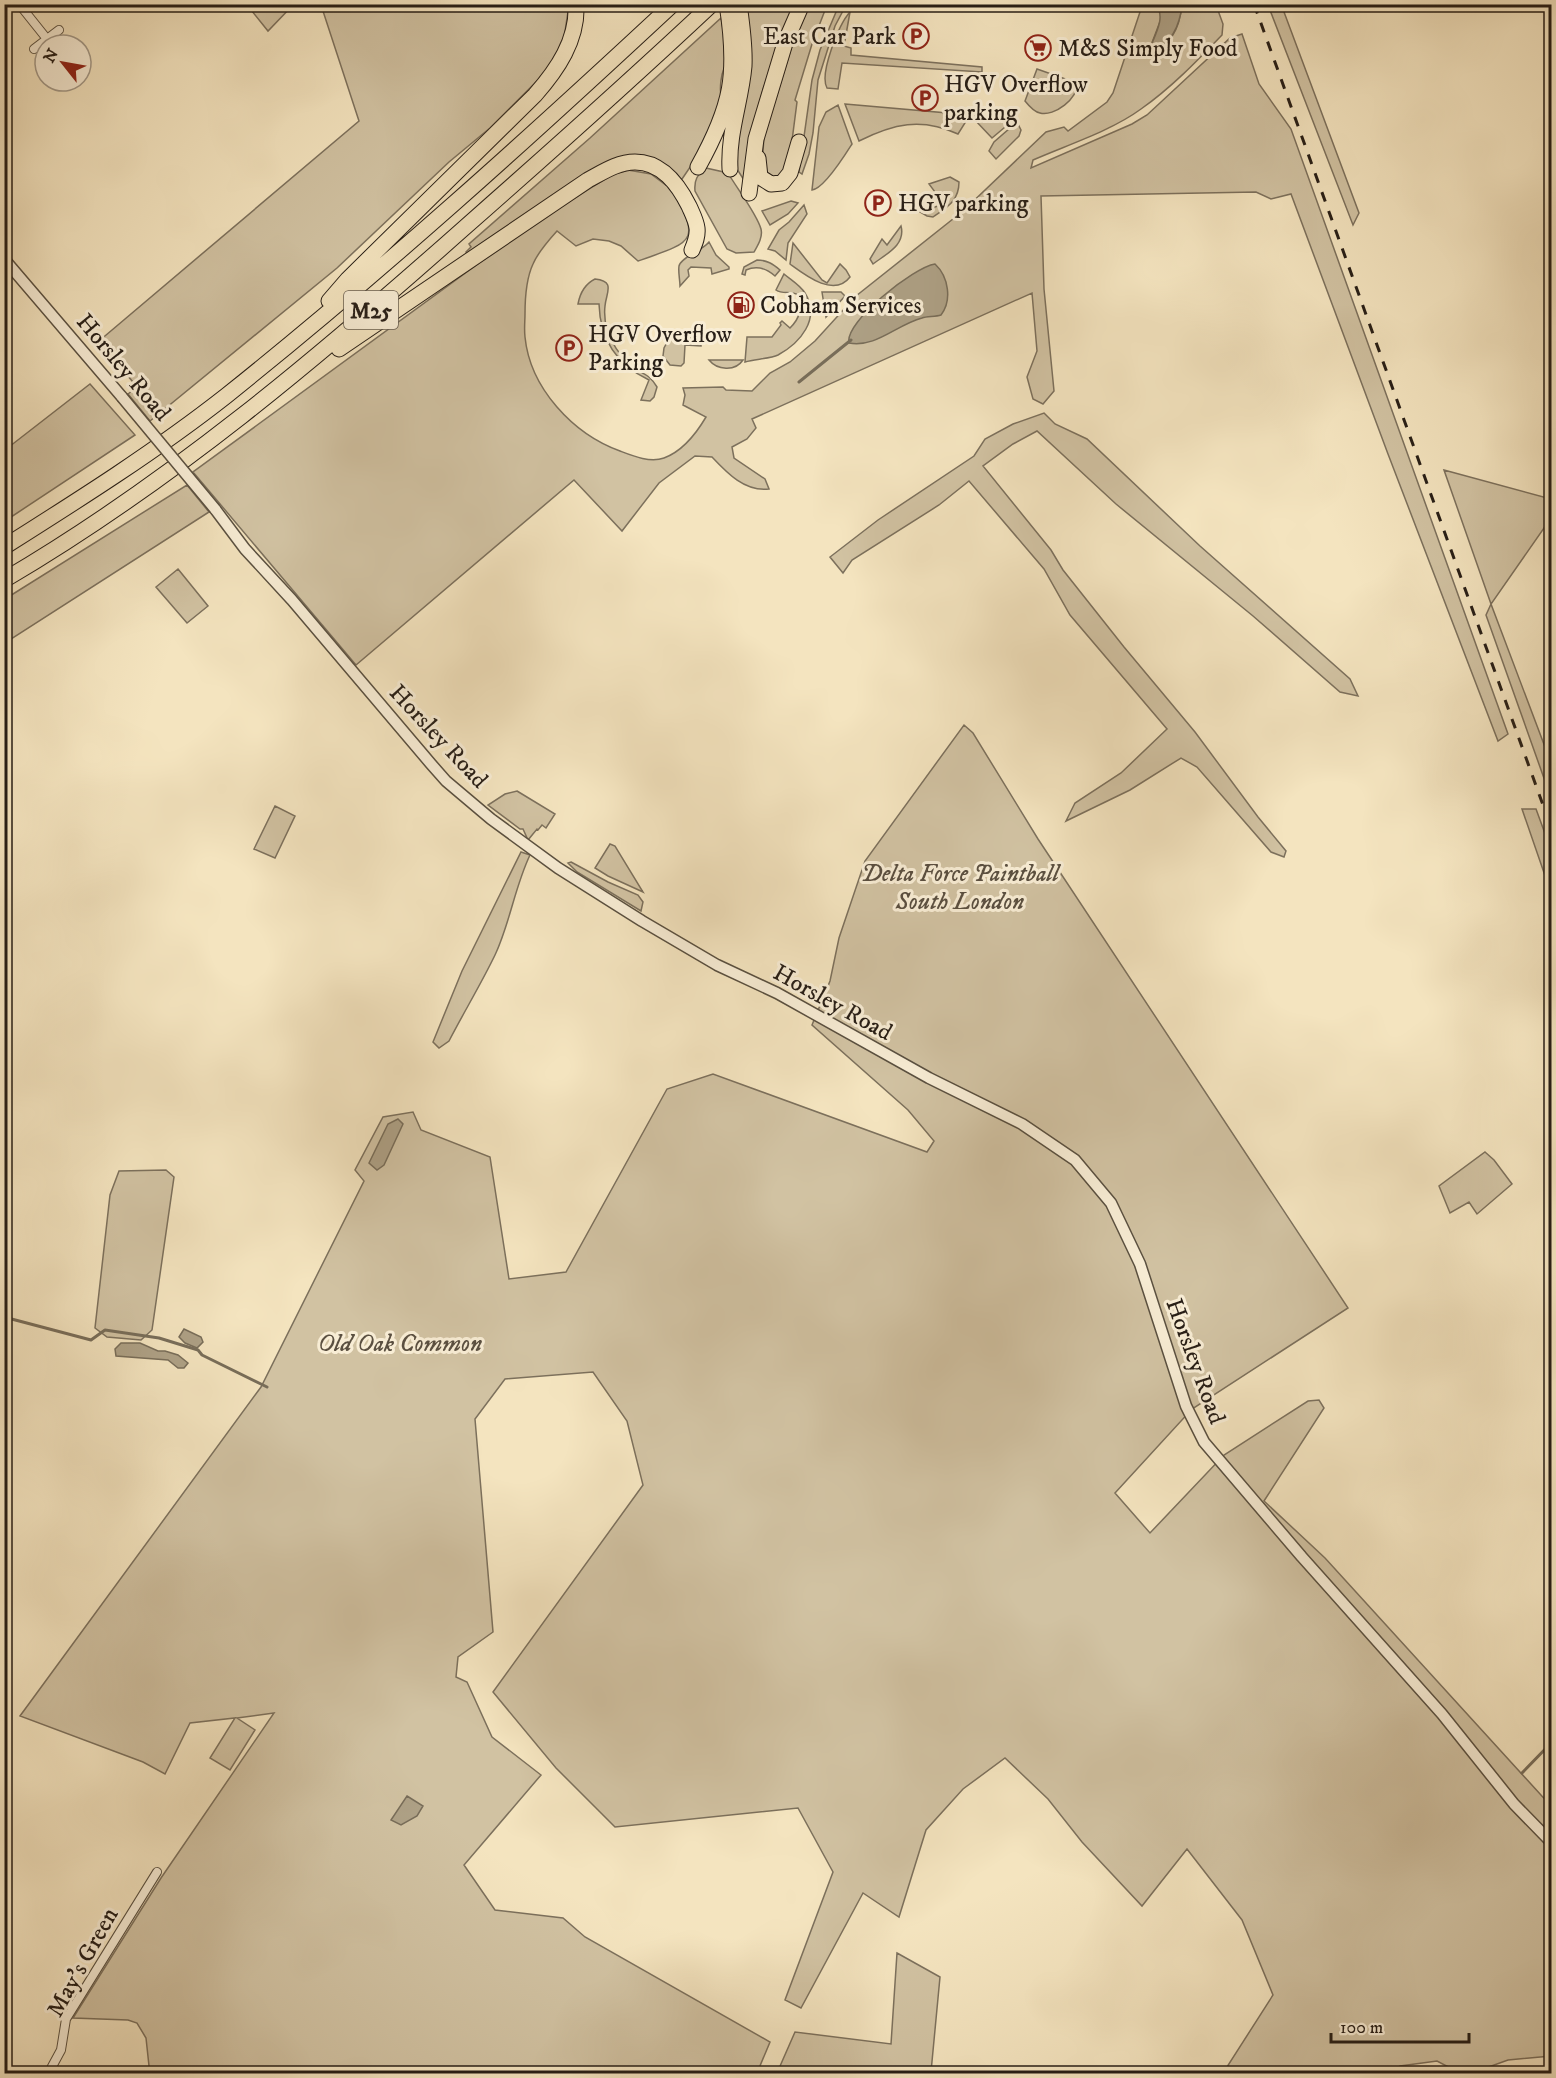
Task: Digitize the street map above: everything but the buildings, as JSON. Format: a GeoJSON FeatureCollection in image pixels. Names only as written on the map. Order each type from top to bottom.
{"type":"FeatureCollection","features":[{"type":"Feature","properties":{"kind":"highway","name":"M25"},"geometry":{"type":"LineString","coordinates":[[304,330],[348,279],[535,95],[556,70],[569,43],[576,15],[576,4]]}},
{"type":"Feature","properties":{"kind":"highway","name":"M25"},"geometry":{"type":"LineString","coordinates":[[4,547],[126,469],[225,396],[413,241],[673,4]]}},
{"type":"Feature","properties":{"kind":"highway"},"geometry":{"type":"LineString","coordinates":[[698,167],[718,132],[729,96],[733,70],[727,4]]}},
{"type":"Feature","properties":{"kind":"highway"},"geometry":{"type":"LineString","coordinates":[[730,169],[729,151],[732,128],[744,66],[744,37],[739,4]]}},
{"type":"Feature","properties":{"kind":"highway"},"geometry":{"type":"LineString","coordinates":[[749,193],[753,151],[760,125],[785,44],[802,4]]}},
{"type":"Feature","properties":{"kind":"highway","name":"M25"},"geometry":{"type":"LineString","coordinates":[[271,394],[442,248],[711,5]]}},
{"type":"Feature","properties":{"kind":"highway"},"geometry":{"type":"LineString","coordinates":[[760,125],[759,168],[760,177],[765,182],[776,185],[787,178],[800,142]]}},
{"type":"Feature","properties":{"kind":"highway","name":"M25"},"geometry":{"type":"LineString","coordinates":[[4,580],[64,545],[166,473],[271,394],[588,180],[619,164],[632,162],[650,165],[662,171],[676,183],[696,224],[697,238],[692,250]]}},
{"type":"Feature","properties":{"kind":"street"},"geometry":{"type":"LineString","coordinates":[[19,4],[42,33]]}},
{"type":"Feature","properties":{"kind":"street"},"geometry":{"type":"LineString","coordinates":[[55,33],[59,30]]}},
{"type":"Feature","properties":{"kind":"street","name":"Horsley Road"},"geometry":{"type":"LineString","coordinates":[[4,258],[215,509],[245,549],[292,600],[431,764],[446,781],[491,819],[558,868],[717,965],[794,1002],[929,1078],[1022,1124],[1075,1160],[1111,1203],[1140,1264],[1186,1406],[1204,1442],[1302,1557],[1442,1714],[1514,1804],[1551,1843]]}},
{"type":"Feature","properties":{"kind":"street","name":"May's Green"},"geometry":{"type":"LineString","coordinates":[[48,2073],[61,2050],[66,2019],[158,1872]]}},
{"type":"Feature","properties":{"kind":"green space"},"geometry":{"type":"Polygon","coordinates":[[[247,5],[293,5],[268,31],[247,5]]]}},
{"type":"Feature","properties":{"kind":"green space"},"geometry":{"type":"Polygon","coordinates":[[[321,5],[569,5],[564,38],[552,66],[490,128],[449,162],[337,268],[150,421],[128,394],[137,387],[99,341],[359,121],[321,5]]]}},
{"type":"Feature","properties":{"kind":"green space"},"geometry":{"type":"Polygon","coordinates":[[[745,5],[795,5],[777,48],[763,91],[751,135],[744,180],[735,166],[745,5]]]}},
{"type":"Feature","properties":{"kind":"green space"},"geometry":{"type":"Polygon","coordinates":[[[809,5],[827,5],[795,100],[797,102],[790,156],[785,174],[770,178],[762,165],[764,137],[795,36],[809,5]]]}},
{"type":"Feature","properties":{"kind":"green space"},"geometry":{"type":"Polygon","coordinates":[[[839,5],[846,5],[835,26],[818,80],[813,133],[802,174],[799,172],[812,80],[820,50],[839,5]]]}},
{"type":"Feature","properties":{"kind":"green space"},"geometry":{"type":"Polygon","coordinates":[[[1130,5],[1155,5],[1160,10],[1161,19],[1150,52],[1164,45],[1174,34],[1182,5],[1216,5],[1223,24],[1222,35],[1173,83],[1141,109],[1103,131],[1033,160],[1031,168],[1132,124],[1147,115],[1230,38],[1242,34],[1259,84],[1291,129],[1508,734],[1498,741],[1291,194],[1271,199],[1256,192],[1041,196],[1044,289],[1054,391],[1043,404],[1033,399],[1027,377],[1037,351],[1032,293],[752,419],[756,428],[747,439],[732,447],[734,458],[765,479],[769,489],[752,488],[744,484],[730,475],[712,457],[695,456],[659,483],[622,531],[574,480],[356,665],[193,472],[527,228],[600,182],[614,174],[628,170],[651,174],[666,185],[670,183],[686,217],[689,228],[688,236],[673,248],[638,261],[621,246],[609,241],[593,239],[576,246],[557,231],[538,255],[529,276],[525,302],[525,337],[535,374],[557,407],[571,421],[603,443],[630,455],[653,460],[671,455],[688,441],[706,417],[683,405],[685,395],[683,388],[723,387],[726,390],[752,391],[770,373],[790,362],[815,341],[856,296],[963,211],[1046,132],[1064,127],[1068,131],[1107,102],[1113,93],[1141,9],[1130,5]]]}},
{"type":"Feature","properties":{"kind":"green space"},"geometry":{"type":"Polygon","coordinates":[[[1268,5],[1292,5],[1284,12],[1359,213],[1353,225],[1268,5]]]}},
{"type":"Feature","properties":{"kind":"green space"},"geometry":{"type":"Polygon","coordinates":[[[850,12],[844,46],[851,48],[851,55],[982,67],[982,72],[842,63],[838,89],[827,88],[825,81],[831,49],[850,12]]]}},
{"type":"Feature","properties":{"kind":"green space"},"geometry":{"type":"Polygon","coordinates":[[[721,18],[729,61],[721,80],[722,102],[695,160],[682,179],[679,180],[636,155],[468,254],[466,252],[471,247],[469,244],[590,138],[721,18]]]}},
{"type":"Feature","properties":{"kind":"green space"},"geometry":{"type":"Polygon","coordinates":[[[1037,69],[1077,83],[1077,89],[1070,100],[1052,112],[1038,112],[1025,101],[1037,69]]]}},
{"type":"Feature","properties":{"kind":"green space"},"geometry":{"type":"Polygon","coordinates":[[[845,104],[970,115],[958,134],[919,124],[884,130],[859,141],[845,104]]]}},
{"type":"Feature","properties":{"kind":"green space"},"geometry":{"type":"Polygon","coordinates":[[[838,105],[852,144],[828,178],[812,190],[819,127],[826,112],[838,105]]]}},
{"type":"Feature","properties":{"kind":"green space"},"geometry":{"type":"Polygon","coordinates":[[[975,115],[1008,118],[1011,122],[992,138],[974,119],[975,115]]]}},
{"type":"Feature","properties":{"kind":"green space"},"geometry":{"type":"Polygon","coordinates":[[[1017,122],[1021,130],[1019,136],[996,159],[989,151],[994,142],[1017,122]]]}},
{"type":"Feature","properties":{"kind":"green space"},"geometry":{"type":"Polygon","coordinates":[[[706,168],[728,173],[759,223],[760,241],[754,252],[736,253],[727,249],[695,191],[697,178],[706,168]]]}},
{"type":"Feature","properties":{"kind":"green space"},"geometry":{"type":"Polygon","coordinates":[[[950,177],[959,182],[957,194],[951,203],[933,217],[920,212],[941,205],[938,196],[929,184],[950,177]]]}},
{"type":"Feature","properties":{"kind":"green space"},"geometry":{"type":"Polygon","coordinates":[[[791,201],[798,203],[788,214],[770,225],[762,211],[791,201]]]}},
{"type":"Feature","properties":{"kind":"green space"},"geometry":{"type":"Polygon","coordinates":[[[804,205],[807,214],[788,243],[786,260],[775,251],[768,249],[779,230],[804,205]]]}},
{"type":"Feature","properties":{"kind":"green space"},"geometry":{"type":"Polygon","coordinates":[[[901,226],[901,239],[898,244],[873,264],[870,259],[882,239],[887,245],[901,226]]]}},
{"type":"Feature","properties":{"kind":"green space"},"geometry":{"type":"Polygon","coordinates":[[[709,242],[716,255],[729,269],[712,274],[711,268],[691,267],[688,270],[689,276],[680,286],[679,266],[709,242]]]}},
{"type":"Feature","properties":{"kind":"green space"},"geometry":{"type":"Polygon","coordinates":[[[793,243],[822,280],[827,283],[840,264],[850,277],[836,285],[828,285],[811,278],[790,264],[793,243]]]}},
{"type":"Feature","properties":{"kind":"green space"},"geometry":{"type":"Polygon","coordinates":[[[757,260],[770,263],[780,270],[775,276],[765,269],[758,268],[750,268],[746,270],[745,275],[742,274],[744,267],[757,260]]]}},
{"type":"Feature","properties":{"kind":"green space"},"geometry":{"type":"Polygon","coordinates":[[[784,274],[803,290],[809,303],[811,312],[806,329],[794,344],[778,355],[745,362],[747,337],[772,337],[782,321],[790,328],[798,317],[800,309],[798,295],[776,290],[784,274]]]}},
{"type":"Feature","properties":{"kind":"green space"},"geometry":{"type":"Polygon","coordinates":[[[595,279],[602,280],[608,285],[605,318],[613,344],[626,361],[648,376],[657,387],[650,401],[641,400],[649,380],[628,367],[612,350],[603,329],[599,304],[578,304],[583,289],[595,279]]]}},
{"type":"Feature","properties":{"kind":"green space"},"geometry":{"type":"Polygon","coordinates":[[[822,292],[841,292],[845,296],[826,317],[822,292]]]}},
{"type":"Feature","properties":{"kind":"green space"},"geometry":{"type":"Polygon","coordinates":[[[670,337],[701,339],[701,346],[685,345],[684,363],[681,366],[670,365],[663,356],[664,348],[670,337]]]}},
{"type":"Feature","properties":{"kind":"green space"},"geometry":{"type":"Polygon","coordinates":[[[709,360],[743,360],[731,368],[721,368],[709,360]]]}},
{"type":"Feature","properties":{"kind":"green space"},"geometry":{"type":"Polygon","coordinates":[[[90,384],[135,435],[5,521],[5,450],[90,384]]]}},
{"type":"Feature","properties":{"kind":"green space"},"geometry":{"type":"Polygon","coordinates":[[[1044,413],[1055,424],[1087,439],[1200,546],[1350,679],[1358,696],[1340,692],[1253,616],[1116,504],[1037,431],[1013,444],[983,466],[1051,550],[1063,570],[1124,647],[1195,732],[1286,851],[1284,857],[1271,852],[1197,767],[1181,758],[1130,790],[1066,821],[1075,803],[1121,773],[1167,729],[1070,615],[1044,569],[969,481],[939,505],[852,560],[843,573],[830,557],[878,520],[974,456],[985,439],[1013,424],[1044,413]]]}},
{"type":"Feature","properties":{"kind":"green space"},"geometry":{"type":"Polygon","coordinates":[[[1444,470],[1551,499],[1551,518],[1491,604],[1444,470]]]}},
{"type":"Feature","properties":{"kind":"green space"},"geometry":{"type":"Polygon","coordinates":[[[187,485],[209,512],[5,643],[5,599],[187,485]]]}},
{"type":"Feature","properties":{"kind":"green space"},"geometry":{"type":"Polygon","coordinates":[[[178,569],[208,606],[187,623],[156,587],[178,569]]]}},
{"type":"Feature","properties":{"kind":"green space"},"geometry":{"type":"Polygon","coordinates":[[[1491,604],[1551,763],[1551,798],[1486,615],[1491,604]]]}},
{"type":"Feature","properties":{"kind":"green space"},"geometry":{"type":"Polygon","coordinates":[[[964,725],[973,733],[1038,839],[1348,1308],[1192,1409],[1115,1493],[1150,1533],[1224,1455],[1308,1401],[1319,1400],[1324,1408],[1264,1501],[1325,1558],[1551,1806],[1551,2056],[1508,2060],[1472,2073],[1460,2073],[1437,2061],[1400,2066],[1390,2073],[1219,2073],[1227,2067],[1273,1995],[1242,1920],[1187,1849],[1142,1906],[1082,1842],[1048,1799],[1005,1758],[963,1789],[926,1830],[899,1917],[863,1893],[801,2008],[785,2000],[833,1872],[798,1808],[615,1827],[556,1768],[493,1692],[643,1485],[627,1421],[593,1372],[505,1379],[475,1419],[493,1632],[458,1657],[456,1677],[467,1682],[492,1737],[541,1775],[464,1865],[495,1910],[563,1918],[585,1937],[770,2042],[757,2073],[147,2073],[149,2066],[146,2038],[137,2023],[128,2020],[73,2018],[161,1878],[274,1713],[237,1718],[255,1730],[230,1770],[210,1758],[235,1718],[190,1723],[165,1774],[143,1762],[20,1716],[261,1387],[364,1181],[355,1170],[383,1117],[413,1112],[421,1130],[490,1157],[509,1279],[566,1272],[667,1089],[713,1074],[927,1152],[934,1141],[908,1110],[812,1025],[830,981],[839,938],[865,861],[964,725]]]}},
{"type":"Feature","properties":{"kind":"green space"},"geometry":{"type":"Polygon","coordinates":[[[517,791],[555,814],[546,828],[542,825],[528,840],[523,829],[488,805],[505,794],[517,791]]]}},
{"type":"Feature","properties":{"kind":"green space"},"geometry":{"type":"Polygon","coordinates":[[[275,806],[295,816],[275,858],[254,849],[275,806]]]}},
{"type":"Feature","properties":{"kind":"green space"},"geometry":{"type":"Polygon","coordinates":[[[1522,809],[1536,809],[1551,850],[1551,893],[1522,809]]]}},
{"type":"Feature","properties":{"kind":"green space"},"geometry":{"type":"Polygon","coordinates":[[[610,844],[615,846],[643,892],[595,868],[610,844]]]}},
{"type":"Feature","properties":{"kind":"green space"},"geometry":{"type":"Polygon","coordinates":[[[521,852],[530,855],[495,955],[449,1041],[439,1048],[433,1042],[462,971],[521,852]]]}},
{"type":"Feature","properties":{"kind":"green space"},"geometry":{"type":"Polygon","coordinates":[[[571,862],[638,895],[643,902],[641,911],[577,872],[568,863],[571,862]]]}},
{"type":"Feature","properties":{"kind":"green space"},"geometry":{"type":"Polygon","coordinates":[[[1485,1152],[1512,1184],[1477,1214],[1469,1202],[1450,1213],[1439,1186],[1485,1152]]]}},
{"type":"Feature","properties":{"kind":"green space"},"geometry":{"type":"Polygon","coordinates":[[[166,1170],[174,1177],[152,1330],[141,1340],[107,1337],[95,1328],[110,1195],[119,1171],[166,1170]]]}},
{"type":"Feature","properties":{"kind":"green space"},"geometry":{"type":"Polygon","coordinates":[[[897,1953],[940,1977],[931,2072],[934,2073],[777,2073],[795,2032],[891,2044],[897,1953]]]}},
{"type":"Feature","properties":{"kind":"shaded area"},"geometry":{"type":"Polygon","coordinates":[[[1156,5],[1182,5],[1177,27],[1169,40],[1150,52],[1160,20],[1156,5]]]}},
{"type":"Feature","properties":{"kind":"shaded area"},"geometry":{"type":"Polygon","coordinates":[[[935,264],[946,282],[948,296],[941,315],[913,321],[868,342],[849,343],[850,334],[857,322],[882,297],[912,275],[935,264]]]}},
{"type":"Feature","properties":{"kind":"shaded area"},"geometry":{"type":"Polygon","coordinates":[[[398,1119],[403,1124],[384,1165],[377,1170],[369,1163],[388,1124],[398,1119]]]}},
{"type":"Feature","properties":{"kind":"shaded area"},"geometry":{"type":"Polygon","coordinates":[[[184,1329],[201,1337],[203,1342],[197,1348],[185,1343],[179,1337],[184,1329]]]}},
{"type":"Feature","properties":{"kind":"shaded area"},"geometry":{"type":"Polygon","coordinates":[[[121,1343],[140,1343],[158,1351],[178,1355],[188,1363],[184,1368],[178,1368],[168,1360],[116,1356],[115,1349],[121,1343]]]}},
{"type":"Feature","properties":{"kind":"shaded area"},"geometry":{"type":"Polygon","coordinates":[[[407,1796],[423,1806],[417,1816],[401,1825],[391,1820],[407,1796]]]}},
{"type":"Feature","properties":{"kind":"waterway"},"geometry":{"type":"LineString","coordinates":[[799,382],[851,340]]}},
{"type":"Feature","properties":{"kind":"waterway"},"geometry":{"type":"LineString","coordinates":[[4,1317],[91,1340],[105,1330],[159,1338],[198,1350],[202,1355],[267,1387]]}},
{"type":"Feature","properties":{"kind":"waterway"},"geometry":{"type":"LineString","coordinates":[[1522,1773],[1552,1742]]}},
{"type":"Feature","properties":{"kind":"railway"},"geometry":{"type":"LineString","coordinates":[[1254,4],[1552,830]]}},
{"type":"Feature","properties":{"kind":"place","name":"East Car Park"},"geometry":{"type":"Point","coordinates":[916,36]}},
{"type":"Feature","properties":{"kind":"place","name":"M&S Simply Food"},"geometry":{"type":"Point","coordinates":[1038,48]}},
{"type":"Feature","properties":{"kind":"place","name":"HGV Overflow parking"},"geometry":{"type":"Point","coordinates":[925,98]}},
{"type":"Feature","properties":{"kind":"place","name":"HGV parking"},"geometry":{"type":"Point","coordinates":[878,203]}},
{"type":"Feature","properties":{"kind":"place","name":"Cobham Services"},"geometry":{"type":"Point","coordinates":[741,305]}},
{"type":"Feature","properties":{"kind":"place","name":"HGV Overflow Parking"},"geometry":{"type":"Point","coordinates":[569,348]}},
{"type":"Feature","properties":{"kind":"park label","name":"Delta Force Paintball South London"},"geometry":{"type":"Point","coordinates":[960,887]}},
{"type":"Feature","properties":{"kind":"park label","name":"Old Oak Common"},"geometry":{"type":"Point","coordinates":[400,1343]}}]}
